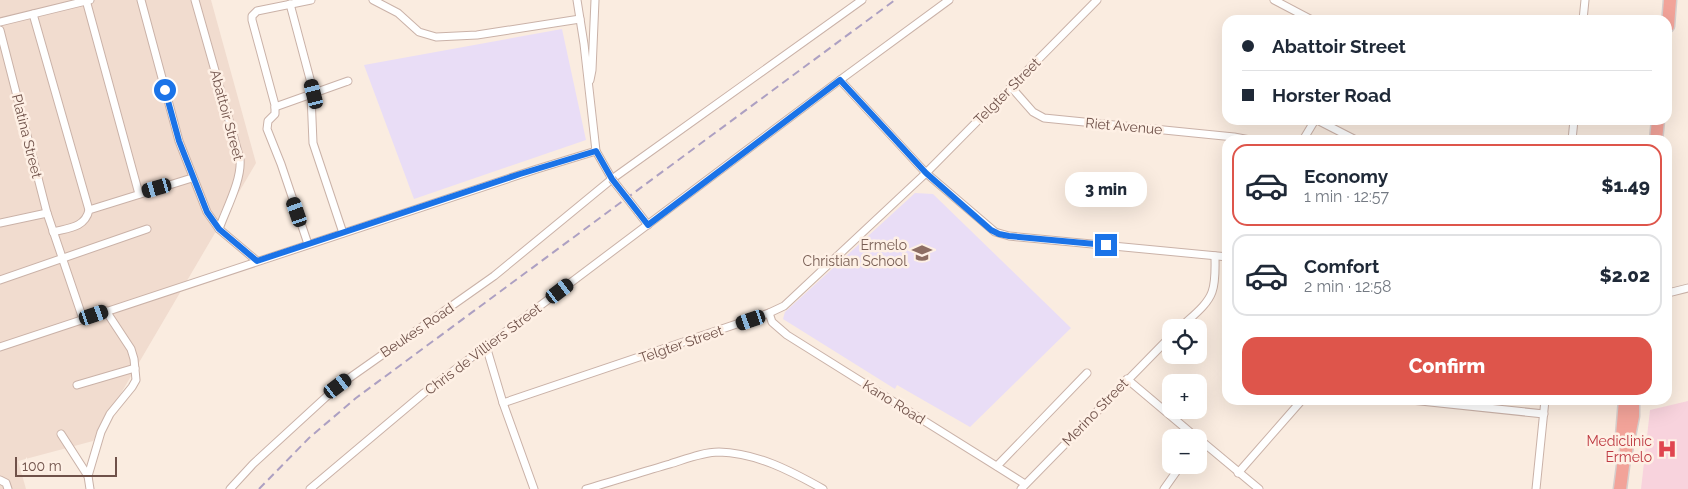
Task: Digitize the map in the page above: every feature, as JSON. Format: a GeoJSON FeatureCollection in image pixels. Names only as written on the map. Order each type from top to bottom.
{"type":"FeatureCollection","features":[{"type":"Feature","properties":{"kind":"highway"},"geometry":{"type":"LineString","coordinates":[[1669,15],[1670,0]]}},
{"type":"Feature","properties":{"kind":"highway"},"geometry":{"type":"LineString","coordinates":[[1623,466],[1621,441],[1625,405]]}},
{"type":"Feature","properties":{"kind":"highway"},"geometry":{"type":"LineString","coordinates":[[1620,489],[1633,416],[1633,405]]}},
{"type":"Feature","properties":{"kind":"street"},"geometry":{"type":"LineString","coordinates":[[0,22],[88,0],[140,194]]}},
{"type":"Feature","properties":{"kind":"street"},"geometry":{"type":"LineString","coordinates":[[141,0],[179,141],[207,212],[219,229],[257,261]]}},
{"type":"Feature","properties":{"kind":"street","name":"Abattoir Street"},"geometry":{"type":"LineString","coordinates":[[195,0],[240,159],[237,183],[219,229]]}},
{"type":"Feature","properties":{"kind":"street"},"geometry":{"type":"LineString","coordinates":[[308,244],[267,129],[267,123],[275,114],[275,107],[252,23],[253,14],[260,10],[311,0]]}},
{"type":"Feature","properties":{"kind":"street"},"geometry":{"type":"LineString","coordinates":[[373,0],[398,13],[419,32],[436,37],[477,36],[580,19]]}},
{"type":"Feature","properties":{"kind":"street"},"geometry":{"type":"LineString","coordinates":[[578,0],[596,151],[612,179],[648,225]]}},
{"type":"Feature","properties":{"kind":"street"},"geometry":{"type":"LineString","coordinates":[[589,85],[592,70],[595,0]]}},
{"type":"Feature","properties":{"kind":"street","name":"Beukes Road"},"geometry":{"type":"LineString","coordinates":[[230,489],[253,464],[338,386],[494,276],[612,179],[862,0]]}},
{"type":"Feature","properties":{"kind":"street","name":"Chris de Villiers Street"},"geometry":{"type":"LineString","coordinates":[[310,489],[424,393],[949,0]]}},
{"type":"Feature","properties":{"kind":"street","name":"Telgter Street"},"geometry":{"type":"LineString","coordinates":[[503,403],[769,313],[784,306],[926,173],[1097,0]]}},
{"type":"Feature","properties":{"kind":"street"},"geometry":{"type":"LineString","coordinates":[[1274,0],[1302,15]]}},
{"type":"Feature","properties":{"kind":"street"},"geometry":{"type":"LineString","coordinates":[[1584,15],[1585,0]]}},
{"type":"Feature","properties":{"kind":"street"},"geometry":{"type":"LineString","coordinates":[[290,4],[313,95],[313,143],[343,233]]}},
{"type":"Feature","properties":{"kind":"street"},"geometry":{"type":"LineString","coordinates":[[33,14],[89,210],[86,219],[77,226],[53,232]]}},
{"type":"Feature","properties":{"kind":"street","name":"Platina Street"},"geometry":{"type":"LineString","coordinates":[[0,30],[47,213],[83,319]]}},
{"type":"Feature","properties":{"kind":"street"},"geometry":{"type":"LineString","coordinates":[[840,80],[926,173],[985,225],[999,234],[1222,257]]}},
{"type":"Feature","properties":{"kind":"street"},"geometry":{"type":"LineString","coordinates":[[275,107],[348,81]]}},
{"type":"Feature","properties":{"kind":"street","name":"Riet Avenue"},"geometry":{"type":"LineString","coordinates":[[1010,88],[1033,112],[1044,118],[1222,136]]}},
{"type":"Feature","properties":{"kind":"street"},"geometry":{"type":"LineString","coordinates":[[1326,125],[1346,135]]}},
{"type":"Feature","properties":{"kind":"street"},"geometry":{"type":"LineString","coordinates":[[0,347],[308,244],[596,151]]}},
{"type":"Feature","properties":{"kind":"street"},"geometry":{"type":"LineString","coordinates":[[89,210],[192,178]]}},
{"type":"Feature","properties":{"kind":"street"},"geometry":{"type":"LineString","coordinates":[[0,223],[47,213]]}},
{"type":"Feature","properties":{"kind":"street"},"geometry":{"type":"LineString","coordinates":[[0,280],[147,229]]}},
{"type":"Feature","properties":{"kind":"street"},"geometry":{"type":"LineString","coordinates":[[1189,319],[1210,296],[1214,286],[1215,256]]}},
{"type":"Feature","properties":{"kind":"street"},"geometry":{"type":"LineString","coordinates":[[1672,292],[1688,288]]}},
{"type":"Feature","properties":{"kind":"street"},"geometry":{"type":"LineString","coordinates":[[88,476],[105,423],[116,404],[135,382],[135,368],[131,349],[106,311]]}},
{"type":"Feature","properties":{"kind":"street","name":"Kano Road"},"geometry":{"type":"LineString","coordinates":[[769,313],[776,326],[786,335],[997,466],[1023,486]]}},
{"type":"Feature","properties":{"kind":"street","name":"Merino Street"},"geometry":{"type":"LineString","coordinates":[[1023,486],[1162,345]]}},
{"type":"Feature","properties":{"kind":"street"},"geometry":{"type":"LineString","coordinates":[[486,346],[503,403],[534,489]]}},
{"type":"Feature","properties":{"kind":"street"},"geometry":{"type":"LineString","coordinates":[[77,385],[135,368]]}},
{"type":"Feature","properties":{"kind":"street"},"geometry":{"type":"LineString","coordinates":[[997,466],[1087,373]]}},
{"type":"Feature","properties":{"kind":"street"},"geometry":{"type":"LineString","coordinates":[[1127,379],[1186,429]]}},
{"type":"Feature","properties":{"kind":"street"},"geometry":{"type":"LineString","coordinates":[[1238,472],[1298,405]]}},
{"type":"Feature","properties":{"kind":"street"},"geometry":{"type":"LineString","coordinates":[[1458,405],[1544,414]]}},
{"type":"Feature","properties":{"kind":"street"},"geometry":{"type":"LineString","coordinates":[[1536,489],[1545,405]]}},
{"type":"Feature","properties":{"kind":"street"},"geometry":{"type":"LineString","coordinates":[[61,434],[88,476],[90,489]]}},
{"type":"Feature","properties":{"kind":"street"},"geometry":{"type":"LineString","coordinates":[[1207,446],[1259,489]]}},
{"type":"Feature","properties":{"kind":"street"},"geometry":{"type":"LineString","coordinates":[[586,489],[695,456],[717,452],[768,462],[823,489]]}},
{"type":"Feature","properties":{"kind":"street"},"geometry":{"type":"LineString","coordinates":[[1164,489],[1175,474]]}},
{"type":"Feature","properties":{"kind":"street"},"geometry":{"type":"LineString","coordinates":[[0,480],[6,484],[8,489]]}},
{"type":"Feature","properties":{"kind":"shaded area"},"geometry":{"type":"Polygon","coordinates":[[[0,0],[211,0],[256,163],[93,441],[18,461],[26,489],[0,489],[0,0]]]}},
{"type":"Feature","properties":{"kind":"shaded area"},"geometry":{"type":"Polygon","coordinates":[[[562,29],[586,140],[414,199],[364,65],[562,29]]]}},
{"type":"Feature","properties":{"kind":"shaded area","name":"Ermelo Christian School"},"geometry":{"type":"Polygon","coordinates":[[[915,193],[933,194],[1071,328],[970,427],[897,385],[895,389],[783,319],[785,312],[915,193]]]}},
{"type":"Feature","properties":{"kind":"shaded area","name":"Mediclinic Ermelo"},"geometry":{"type":"Polygon","coordinates":[[[1688,401],[1688,489],[1641,489],[1650,410],[1688,401]]]}},
{"type":"Feature","properties":{"kind":"railway"},"geometry":{"type":"LineString","coordinates":[[259,489],[309,438],[356,398],[895,0]]}},
{"type":"Feature","properties":{"kind":"place","name":"Ermelo Christian School"},"geometry":{"type":"Point","coordinates":[922,253]}},
{"type":"Feature","properties":{"kind":"place","name":"Mediclinic Ermelo"},"geometry":{"type":"Point","coordinates":[1667,449]}},
{"type":"Feature","properties":{"kind":"route"},"geometry":{"type":"LineString","coordinates":[[165,90],[179,141],[192,178],[211,220],[230,239],[257,261],[520,174],[596,151],[612,179],[648,225],[840,80],[926,173],[991,230],[1009,236],[1106,245]]}}]}
